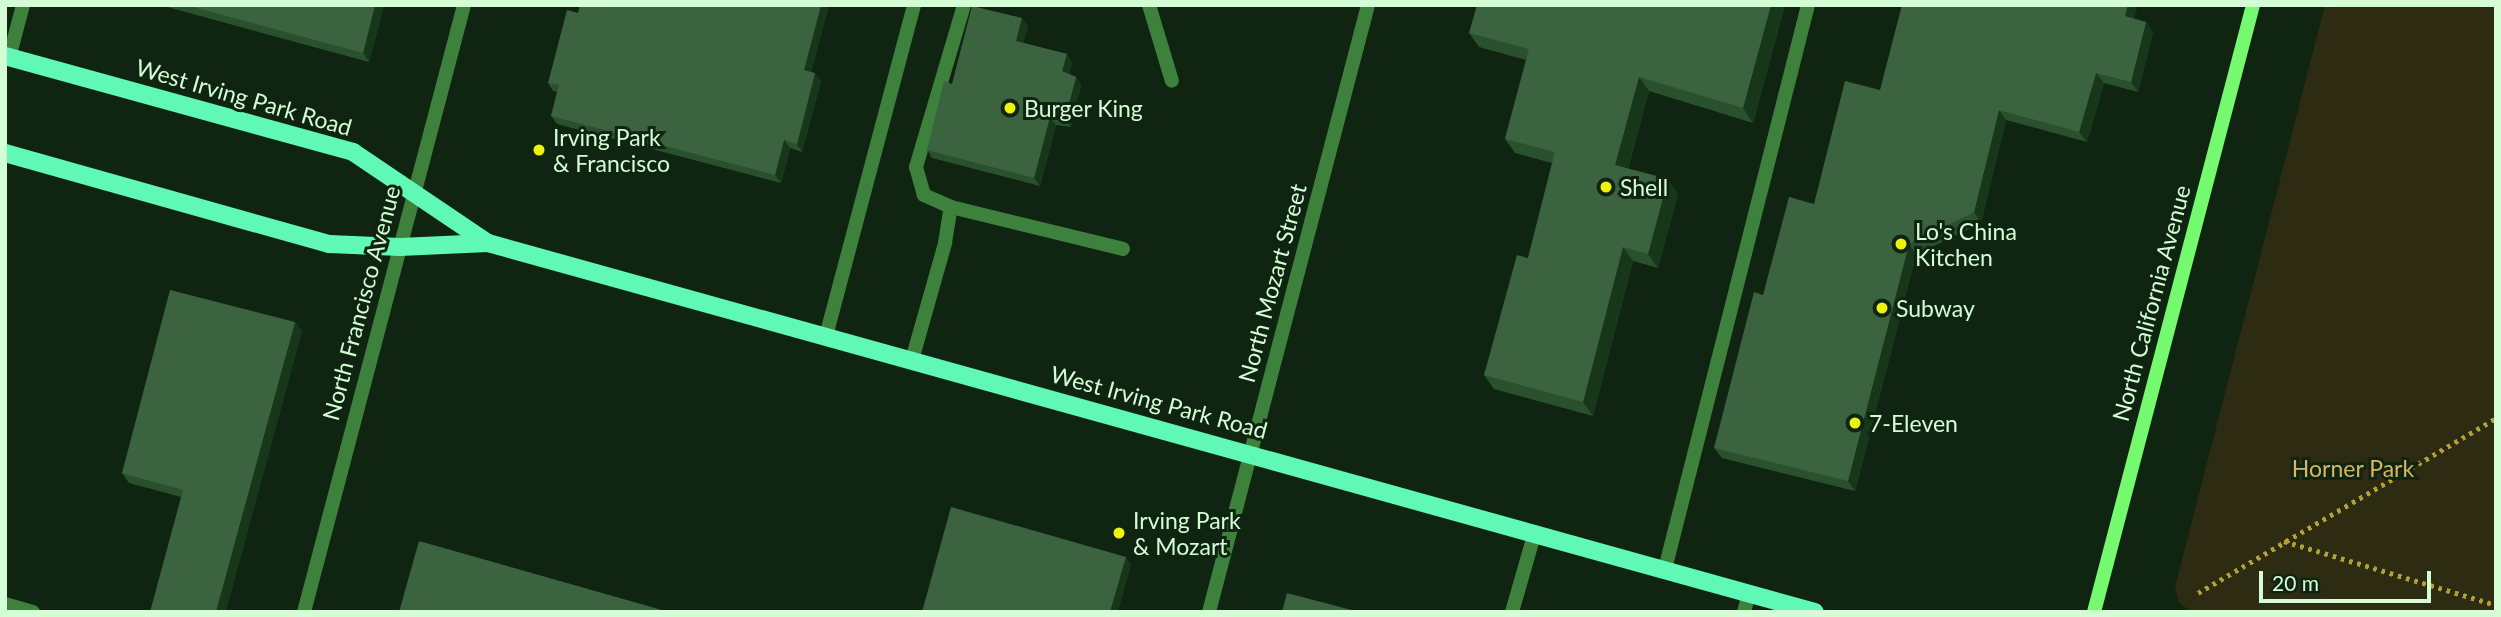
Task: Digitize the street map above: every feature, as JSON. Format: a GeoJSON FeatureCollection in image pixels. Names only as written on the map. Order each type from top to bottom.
{"type":"FeatureCollection","features":[{"type":"Feature","properties":{"kind":"main road","name":"West Irving Park Road"},"geometry":{"type":"LineString","coordinates":[[7,57],[353,152],[488,243]]}},
{"type":"Feature","properties":{"kind":"main road","name":"West Irving Park Road"},"geometry":{"type":"LineString","coordinates":[[5,153],[328,244],[400,247],[488,243],[1815,612]]}},
{"type":"Feature","properties":{"kind":"street"},"geometry":{"type":"LineString","coordinates":[[7,57],[23,5]]}},
{"type":"Feature","properties":{"kind":"street","name":"North Francisco Avenue"},"geometry":{"type":"LineString","coordinates":[[304,612],[464,5]]}},
{"type":"Feature","properties":{"kind":"street"},"geometry":{"type":"LineString","coordinates":[[826,336],[914,5]]}},
{"type":"Feature","properties":{"kind":"street"},"geometry":{"type":"LineString","coordinates":[[964,5],[916,167],[924,195],[951,207],[1124,249]]}},
{"type":"Feature","properties":{"kind":"street"},"geometry":{"type":"LineString","coordinates":[[1149,5],[1172,81]]}},
{"type":"Feature","properties":{"kind":"street","name":"North Mozart Street"},"geometry":{"type":"LineString","coordinates":[[1209,612],[1368,5]]}},
{"type":"Feature","properties":{"kind":"street"},"geometry":{"type":"LineString","coordinates":[[1665,569],[1808,5]]}},
{"type":"Feature","properties":{"kind":"street","name":"North California Avenue"},"geometry":{"type":"LineString","coordinates":[[2094,612],[2253,5]]}},
{"type":"Feature","properties":{"kind":"street"},"geometry":{"type":"LineString","coordinates":[[912,360],[945,243],[951,207]]}},
{"type":"Feature","properties":{"kind":"street"},"geometry":{"type":"LineString","coordinates":[[1512,612],[1535,532]]}},
{"type":"Feature","properties":{"kind":"street"},"geometry":{"type":"LineString","coordinates":[[1744,612],[1749,593]]}},
{"type":"Feature","properties":{"kind":"street"},"geometry":{"type":"LineString","coordinates":[[5,604],[33,612]]}},
{"type":"Feature","properties":{"kind":"path"},"geometry":{"type":"LineString","coordinates":[[2198,593],[2496,418]]}},
{"type":"Feature","properties":{"kind":"path"},"geometry":{"type":"LineString","coordinates":[[2284,541],[2496,605]]}},
{"type":"Feature","properties":{"kind":"green space","name":"Horner Park"},"geometry":{"type":"Polygon","coordinates":[[[2325,5],[2496,5],[2496,612],[2191,612],[2179,602],[2175,587],[2325,5]]]}},
{"type":"Feature","properties":{"kind":"building"},"geometry":{"type":"Polygon","coordinates":[[[186,5],[375,5],[363,53],[186,5]]]}},
{"type":"Feature","properties":{"kind":"building"},"geometry":{"type":"Polygon","coordinates":[[[580,5],[821,5],[804,70],[815,73],[797,144],[784,140],[775,175],[551,116],[559,85],[548,83],[567,10],[578,13],[580,5]]]}},
{"type":"Feature","properties":{"kind":"building"},"geometry":{"type":"Polygon","coordinates":[[[1477,5],[1771,5],[1743,108],[1639,77],[1615,165],[1668,179],[1648,254],[1623,247],[1583,402],[1484,375],[1517,255],[1528,258],[1555,152],[1505,139],[1529,49],[1469,33],[1477,5]]]}},
{"type":"Feature","properties":{"kind":"building"},"geometry":{"type":"Polygon","coordinates":[[[1902,5],[2128,5],[2125,16],[2146,22],[2131,82],[2096,73],[2079,132],[1999,110],[1974,212],[1909,244],[1848,481],[1714,448],[1754,292],[1763,295],[1789,197],[1814,204],[1845,81],[1880,90],[1902,5]]]}},
{"type":"Feature","properties":{"kind":"building","name":"Burger King"},"geometry":{"type":"Polygon","coordinates":[[[972,6],[1022,18],[1016,41],[1067,54],[1062,71],[1076,77],[1065,119],[1050,117],[1034,178],[927,150],[944,81],[952,84],[972,6]]]}},
{"type":"Feature","properties":{"kind":"building"},"geometry":{"type":"Polygon","coordinates":[[[170,290],[295,322],[216,612],[150,612],[183,490],[122,473],[170,290]]]}},
{"type":"Feature","properties":{"kind":"building"},"geometry":{"type":"Polygon","coordinates":[[[951,507],[1126,557],[1110,612],[922,612],[951,507]]]}},
{"type":"Feature","properties":{"kind":"building"},"geometry":{"type":"Polygon","coordinates":[[[419,541],[669,612],[399,612],[419,541]]]}},
{"type":"Feature","properties":{"kind":"building"},"geometry":{"type":"Polygon","coordinates":[[[1287,593],[1359,612],[1282,612],[1287,593]]]}},
{"type":"Feature","properties":{"kind":"place","name":"Burger King"},"geometry":{"type":"Point","coordinates":[1010,108]}},
{"type":"Feature","properties":{"kind":"place","name":"Irving Park & Francisco"},"geometry":{"type":"Point","coordinates":[539,150]}},
{"type":"Feature","properties":{"kind":"place","name":"Shell"},"geometry":{"type":"Point","coordinates":[1606,187]}},
{"type":"Feature","properties":{"kind":"place","name":"Lo's China Kitchen"},"geometry":{"type":"Point","coordinates":[1901,244]}},
{"type":"Feature","properties":{"kind":"place","name":"Subway"},"geometry":{"type":"Point","coordinates":[1882,308]}},
{"type":"Feature","properties":{"kind":"place","name":"7-Eleven"},"geometry":{"type":"Point","coordinates":[1855,423]}},
{"type":"Feature","properties":{"kind":"place","name":"Irving Park & Mozart"},"geometry":{"type":"Point","coordinates":[1119,533]}}]}
